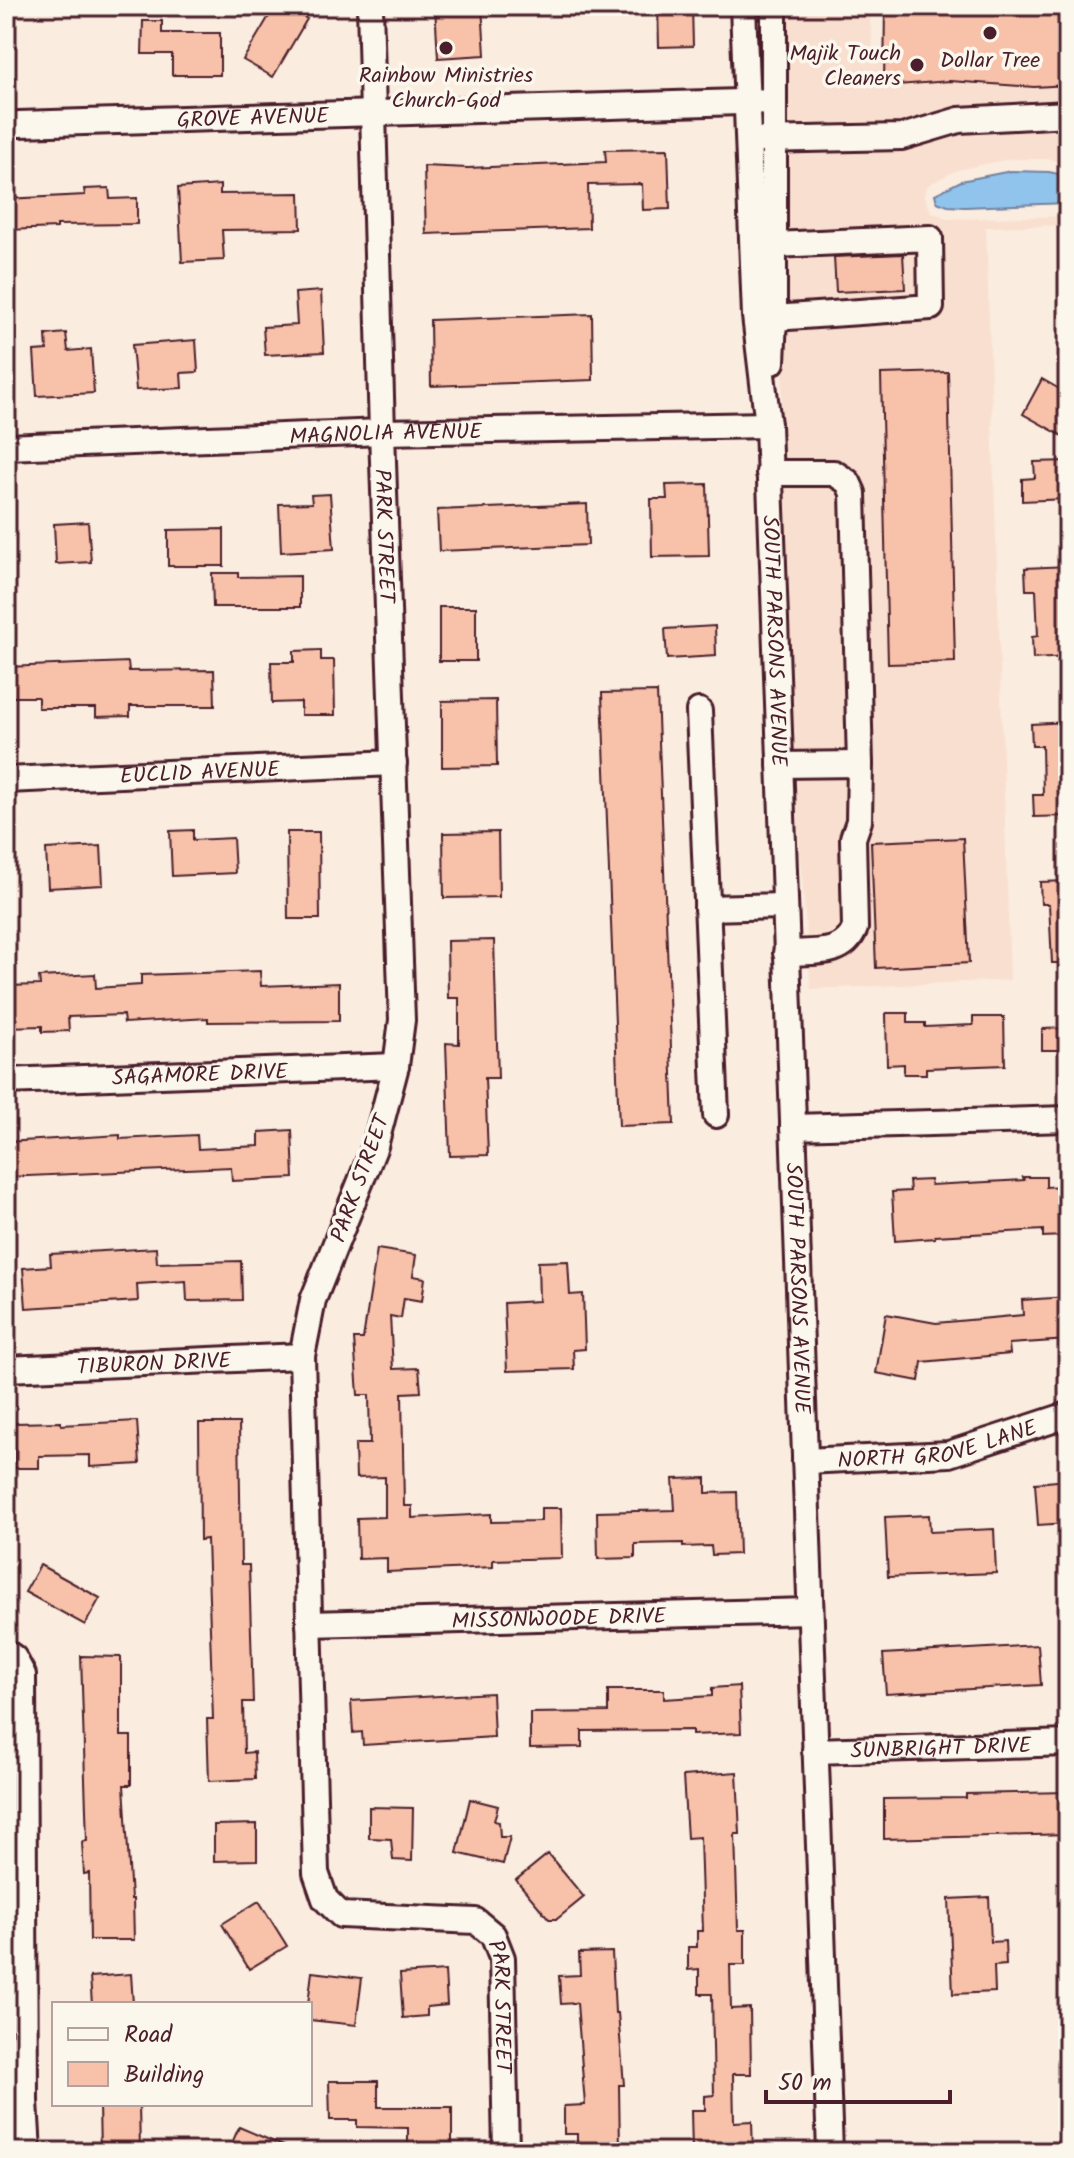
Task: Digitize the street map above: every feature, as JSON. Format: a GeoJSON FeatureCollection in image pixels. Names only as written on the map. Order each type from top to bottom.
{"type":"FeatureCollection","features":[{"type":"Feature","properties":{"kind":"street","name":"PARK STREET"},"geometry":{"type":"LineString","coordinates":[[370,6],[402,1020],[396,1066],[375,1146],[313,1300],[302,1356],[316,1873],[325,1899],[341,1915],[476,1921],[493,1935],[502,1958],[506,2152]]}},
{"type":"Feature","properties":{"kind":"street","name":"SOUTH PARSONS AVENUE"},"geometry":{"type":"LineString","coordinates":[[743,6],[755,316],[768,425]]}},
{"type":"Feature","properties":{"kind":"street","name":"SOUTH PARSONS AVENUE"},"geometry":{"type":"LineString","coordinates":[[774,6],[774,318],[768,425],[769,473],[830,2152]]}},
{"type":"Feature","properties":{"kind":"street","name":"GROVE AVENUE"},"geometry":{"type":"LineString","coordinates":[[19,124],[774,101]]}},
{"type":"Feature","properties":{"kind":"street"},"geometry":{"type":"LineString","coordinates":[[749,140],[902,137],[959,120],[1068,114]]}},
{"type":"Feature","properties":{"kind":"street"},"geometry":{"type":"LineString","coordinates":[[774,245],[930,238],[931,307],[774,318]]}},
{"type":"Feature","properties":{"kind":"street","name":"MAGNOLIA AVENUE"},"geometry":{"type":"LineString","coordinates":[[6,447],[382,432],[768,425]]}},
{"type":"Feature","properties":{"kind":"street"},"geometry":{"type":"LineString","coordinates":[[769,473],[834,473],[848,482],[853,493],[860,764],[859,821],[853,838],[855,928],[850,940],[838,949],[786,953]]}},
{"type":"Feature","properties":{"kind":"street"},"geometry":{"type":"LineString","coordinates":[[699,711],[716,1115]]}},
{"type":"Feature","properties":{"kind":"street","name":"EUCLID AVENUE"},"geometry":{"type":"LineString","coordinates":[[6,780],[394,763]]}},
{"type":"Feature","properties":{"kind":"street"},"geometry":{"type":"LineString","coordinates":[[780,765],[860,764]]}},
{"type":"Feature","properties":{"kind":"street"},"geometry":{"type":"LineString","coordinates":[[707,908],[785,906]]}},
{"type":"Feature","properties":{"kind":"street","name":"SAGAMORE DRIVE"},"geometry":{"type":"LineString","coordinates":[[6,1081],[396,1066]]}},
{"type":"Feature","properties":{"kind":"street"},"geometry":{"type":"LineString","coordinates":[[793,1127],[1068,1119]]}},
{"type":"Feature","properties":{"kind":"street","name":"TIBURON DRIVE"},"geometry":{"type":"LineString","coordinates":[[6,1369],[302,1356]]}},
{"type":"Feature","properties":{"kind":"street","name":"NORTH GROVE LANE"},"geometry":{"type":"LineString","coordinates":[[805,1461],[949,1454],[1068,1415]]}},
{"type":"Feature","properties":{"kind":"street","name":"MISSONWOODE DRIVE"},"geometry":{"type":"LineString","coordinates":[[309,1624],[810,1611]]}},
{"type":"Feature","properties":{"kind":"street"},"geometry":{"type":"LineString","coordinates":[[6,1652],[14,1658],[23,1675],[16,2102],[28,2152]]}},
{"type":"Feature","properties":{"kind":"street","name":"SUNBRIGHT DRIVE"},"geometry":{"type":"LineString","coordinates":[[815,1751],[1068,1743]]}},
{"type":"Feature","properties":{"kind":"shaded area"},"geometry":{"type":"Polygon","coordinates":[[[788,6],[892,6],[874,9],[870,20],[873,49],[878,57],[884,59],[1068,6],[1068,164],[1049,159],[1009,159],[957,170],[928,185],[924,194],[931,212],[948,219],[1068,216],[1068,225],[986,227],[1010,980],[811,989],[791,739],[780,425],[787,318],[788,6]]]}},
{"type":"Feature","properties":{"kind":"water"},"geometry":{"type":"Polygon","coordinates":[[[1011,171],[1068,176],[1068,203],[965,207],[937,202],[935,194],[961,181],[1011,171]]]}},
{"type":"Feature","properties":{"kind":"building"},"geometry":{"type":"Polygon","coordinates":[[[275,6],[285,6],[307,19],[273,77],[243,60],[275,6]]]}},
{"type":"Feature","properties":{"kind":"building","name":"Rainbow Ministries Church-God"},"geometry":{"type":"Polygon","coordinates":[[[435,6],[482,6],[485,55],[438,58],[435,6]]]}},
{"type":"Feature","properties":{"kind":"building"},"geometry":{"type":"Polygon","coordinates":[[[658,6],[692,6],[693,46],[659,47],[658,6]]]}},
{"type":"Feature","properties":{"kind":"building"},"geometry":{"type":"Polygon","coordinates":[[[885,6],[1068,6],[1068,85],[1034,87],[950,81],[884,86],[885,6]]]}},
{"type":"Feature","properties":{"kind":"building"},"geometry":{"type":"Polygon","coordinates":[[[143,21],[162,21],[162,33],[220,33],[220,75],[172,75],[172,54],[142,54],[143,21]]]}},
{"type":"Feature","properties":{"kind":"building"},"geometry":{"type":"Polygon","coordinates":[[[668,149],[670,209],[643,210],[642,184],[588,185],[589,228],[426,234],[424,166],[468,168],[606,162],[605,150],[668,149]]]}},
{"type":"Feature","properties":{"kind":"building"},"geometry":{"type":"Polygon","coordinates":[[[220,185],[220,194],[300,193],[301,229],[222,230],[224,260],[182,262],[178,188],[220,185]]]}},
{"type":"Feature","properties":{"kind":"building"},"geometry":{"type":"Polygon","coordinates":[[[109,188],[110,199],[137,198],[137,224],[57,225],[57,228],[6,230],[6,199],[85,195],[84,189],[109,188]]]}},
{"type":"Feature","properties":{"kind":"building"},"geometry":{"type":"Polygon","coordinates":[[[903,254],[905,289],[836,292],[834,257],[903,254]]]}},
{"type":"Feature","properties":{"kind":"building"},"geometry":{"type":"Polygon","coordinates":[[[321,291],[324,352],[265,355],[263,327],[297,325],[295,293],[321,291]]]}},
{"type":"Feature","properties":{"kind":"building"},"geometry":{"type":"Polygon","coordinates":[[[592,314],[593,380],[431,386],[430,320],[592,314]]]}},
{"type":"Feature","properties":{"kind":"building"},"geometry":{"type":"Polygon","coordinates":[[[66,333],[68,351],[91,349],[94,393],[37,396],[34,351],[47,350],[46,335],[66,333]]]}},
{"type":"Feature","properties":{"kind":"building"},"geometry":{"type":"Polygon","coordinates":[[[196,340],[198,372],[181,373],[182,388],[136,390],[132,345],[196,340]]]}},
{"type":"Feature","properties":{"kind":"building"},"geometry":{"type":"Polygon","coordinates":[[[948,372],[955,662],[888,664],[881,374],[948,372]]]}},
{"type":"Feature","properties":{"kind":"building"},"geometry":{"type":"Polygon","coordinates":[[[1042,379],[1068,394],[1068,439],[1023,414],[1042,379]]]}},
{"type":"Feature","properties":{"kind":"building"},"geometry":{"type":"Polygon","coordinates":[[[1068,461],[1067,499],[1022,501],[1022,479],[1035,478],[1034,462],[1068,461]]]}},
{"type":"Feature","properties":{"kind":"building"},"geometry":{"type":"Polygon","coordinates":[[[707,484],[709,556],[652,557],[651,499],[667,499],[666,485],[707,484]]]}},
{"type":"Feature","properties":{"kind":"building"},"geometry":{"type":"Polygon","coordinates":[[[330,494],[334,549],[281,552],[279,504],[312,503],[311,495],[330,494]]]}},
{"type":"Feature","properties":{"kind":"building"},"geometry":{"type":"Polygon","coordinates":[[[587,504],[588,545],[439,551],[437,510],[587,504]]]}},
{"type":"Feature","properties":{"kind":"building"},"geometry":{"type":"Polygon","coordinates":[[[88,522],[91,562],[56,564],[54,524],[88,522]]]}},
{"type":"Feature","properties":{"kind":"building"},"geometry":{"type":"Polygon","coordinates":[[[224,529],[224,566],[168,566],[168,530],[224,529]]]}},
{"type":"Feature","properties":{"kind":"building"},"geometry":{"type":"Polygon","coordinates":[[[1068,566],[1068,657],[1033,659],[1032,637],[1038,636],[1036,590],[1026,590],[1025,568],[1068,566]]]}},
{"type":"Feature","properties":{"kind":"building"},"geometry":{"type":"Polygon","coordinates":[[[212,573],[238,573],[238,577],[300,576],[300,607],[213,607],[212,573]]]}},
{"type":"Feature","properties":{"kind":"building"},"geometry":{"type":"Polygon","coordinates":[[[439,607],[476,607],[476,661],[439,661],[439,607]]]}},
{"type":"Feature","properties":{"kind":"building"},"geometry":{"type":"Polygon","coordinates":[[[715,626],[716,656],[667,659],[665,629],[715,626]]]}},
{"type":"Feature","properties":{"kind":"building"},"geometry":{"type":"Polygon","coordinates":[[[321,650],[321,660],[334,660],[335,715],[301,715],[301,702],[272,703],[271,662],[294,662],[294,651],[321,650]]]}},
{"type":"Feature","properties":{"kind":"building"},"geometry":{"type":"Polygon","coordinates":[[[128,662],[129,671],[214,670],[215,706],[130,706],[130,716],[96,717],[96,708],[38,708],[38,697],[6,697],[6,667],[128,662]]]}},
{"type":"Feature","properties":{"kind":"building"},"geometry":{"type":"Polygon","coordinates":[[[657,692],[674,1124],[619,1126],[602,693],[657,692]]]}},
{"type":"Feature","properties":{"kind":"building"},"geometry":{"type":"Polygon","coordinates":[[[496,700],[497,766],[442,767],[442,701],[496,700]]]}},
{"type":"Feature","properties":{"kind":"building"},"geometry":{"type":"Polygon","coordinates":[[[1068,722],[1068,816],[1034,817],[1033,795],[1043,795],[1042,746],[1032,746],[1031,724],[1068,722]]]}},
{"type":"Feature","properties":{"kind":"building"},"geometry":{"type":"Polygon","coordinates":[[[193,830],[193,840],[233,838],[235,873],[172,876],[170,831],[193,830]]]}},
{"type":"Feature","properties":{"kind":"building"},"geometry":{"type":"Polygon","coordinates":[[[287,832],[319,832],[320,919],[288,919],[287,832]]]}},
{"type":"Feature","properties":{"kind":"building"},"geometry":{"type":"Polygon","coordinates":[[[498,832],[499,897],[444,898],[443,833],[498,832]]]}},
{"type":"Feature","properties":{"kind":"building"},"geometry":{"type":"Polygon","coordinates":[[[963,838],[969,963],[876,968],[871,842],[963,838]]]}},
{"type":"Feature","properties":{"kind":"building"},"geometry":{"type":"Polygon","coordinates":[[[101,846],[103,885],[48,888],[46,849],[101,846]]]}},
{"type":"Feature","properties":{"kind":"building"},"geometry":{"type":"Polygon","coordinates":[[[1068,881],[1068,963],[1052,963],[1049,904],[1041,904],[1040,882],[1068,881]]]}},
{"type":"Feature","properties":{"kind":"building"},"geometry":{"type":"Polygon","coordinates":[[[494,940],[498,1078],[485,1078],[488,1155],[450,1156],[446,1043],[459,1044],[459,998],[448,998],[447,941],[494,940]]]}},
{"type":"Feature","properties":{"kind":"building"},"geometry":{"type":"Polygon","coordinates":[[[260,971],[261,986],[339,983],[339,1021],[208,1022],[208,1018],[124,1023],[123,1015],[68,1017],[69,1031],[42,1032],[42,1026],[6,1027],[6,986],[40,985],[39,977],[95,974],[96,988],[141,985],[141,975],[260,971]]]}},
{"type":"Feature","properties":{"kind":"building"},"geometry":{"type":"Polygon","coordinates":[[[886,1013],[908,1013],[908,1023],[925,1023],[925,1027],[973,1025],[973,1017],[1004,1017],[1005,1065],[926,1068],[926,1074],[904,1074],[904,1064],[887,1065],[886,1013]]]}},
{"type":"Feature","properties":{"kind":"building"},"geometry":{"type":"Polygon","coordinates":[[[1068,1028],[1068,1050],[1042,1050],[1042,1029],[1068,1028]]]}},
{"type":"Feature","properties":{"kind":"building"},"geometry":{"type":"Polygon","coordinates":[[[292,1130],[294,1178],[232,1181],[231,1167],[6,1177],[6,1142],[120,1135],[120,1139],[197,1135],[198,1149],[259,1146],[259,1132],[292,1130]]]}},
{"type":"Feature","properties":{"kind":"building"},"geometry":{"type":"Polygon","coordinates":[[[1023,1177],[1046,1177],[1046,1187],[1063,1186],[1064,1236],[1043,1237],[1043,1230],[895,1241],[892,1192],[910,1191],[909,1181],[930,1180],[931,1185],[1024,1180],[1023,1177]]]}},
{"type":"Feature","properties":{"kind":"building"},"geometry":{"type":"Polygon","coordinates":[[[156,1248],[157,1263],[241,1261],[242,1300],[187,1301],[186,1281],[137,1284],[138,1301],[26,1308],[23,1268],[51,1266],[50,1254],[156,1248]]]}},
{"type":"Feature","properties":{"kind":"building"},"geometry":{"type":"Polygon","coordinates":[[[377,1249],[416,1255],[413,1276],[425,1278],[422,1301],[404,1298],[401,1318],[390,1316],[393,1369],[419,1368],[421,1392],[402,1393],[404,1506],[412,1506],[412,1518],[491,1514],[491,1522],[541,1521],[541,1508],[561,1508],[562,1558],[493,1560],[493,1567],[387,1572],[387,1558],[358,1559],[357,1518],[385,1517],[385,1477],[356,1478],[355,1444],[370,1444],[369,1395],[358,1395],[354,1339],[363,1339],[377,1249]]]}},
{"type":"Feature","properties":{"kind":"building"},"geometry":{"type":"Polygon","coordinates":[[[568,1261],[570,1295],[583,1294],[585,1349],[573,1350],[574,1369],[507,1371],[504,1303],[539,1301],[538,1262],[568,1261]]]}},
{"type":"Feature","properties":{"kind":"building"},"geometry":{"type":"Polygon","coordinates":[[[1068,1297],[1068,1340],[1009,1344],[1010,1354],[922,1362],[919,1381],[876,1373],[886,1314],[936,1323],[1023,1315],[1022,1300],[1068,1297]]]}},
{"type":"Feature","properties":{"kind":"building"},"geometry":{"type":"Polygon","coordinates":[[[137,1421],[140,1464],[90,1467],[90,1455],[39,1456],[39,1468],[15,1468],[14,1423],[61,1422],[61,1425],[137,1421]]]}},
{"type":"Feature","properties":{"kind":"building"},"geometry":{"type":"Polygon","coordinates":[[[199,1423],[239,1423],[241,1565],[249,1565],[253,1702],[243,1702],[244,1753],[254,1752],[255,1779],[209,1781],[207,1719],[213,1719],[207,1539],[200,1540],[199,1423]]]}},
{"type":"Feature","properties":{"kind":"building"},"geometry":{"type":"Polygon","coordinates":[[[706,1478],[706,1493],[737,1492],[739,1554],[712,1555],[711,1546],[683,1547],[683,1543],[635,1544],[635,1558],[598,1559],[597,1512],[675,1510],[673,1479],[706,1478]]]}},
{"type":"Feature","properties":{"kind":"building"},"geometry":{"type":"Polygon","coordinates":[[[1068,1480],[1068,1523],[1038,1525],[1035,1483],[1068,1480]]]}},
{"type":"Feature","properties":{"kind":"building"},"geometry":{"type":"Polygon","coordinates":[[[929,1515],[930,1532],[994,1529],[996,1573],[888,1577],[885,1517],[929,1515]]]}},
{"type":"Feature","properties":{"kind":"building"},"geometry":{"type":"Polygon","coordinates":[[[40,1565],[100,1598],[85,1625],[25,1592],[40,1565]]]}},
{"type":"Feature","properties":{"kind":"building"},"geometry":{"type":"Polygon","coordinates":[[[1038,1645],[1041,1685],[886,1694],[883,1654],[1038,1645]]]}},
{"type":"Feature","properties":{"kind":"building"},"geometry":{"type":"Polygon","coordinates":[[[81,1656],[121,1657],[121,1736],[131,1736],[131,1785],[124,1785],[134,1940],[90,1940],[89,1873],[84,1874],[82,1842],[87,1841],[81,1656]]]}},
{"type":"Feature","properties":{"kind":"building"},"geometry":{"type":"Polygon","coordinates":[[[739,1686],[741,1733],[692,1735],[692,1730],[582,1731],[582,1747],[530,1748],[530,1713],[608,1712],[608,1690],[664,1690],[664,1699],[712,1696],[712,1688],[739,1686]]]}},
{"type":"Feature","properties":{"kind":"building"},"geometry":{"type":"Polygon","coordinates":[[[492,1693],[494,1737],[363,1745],[362,1732],[353,1733],[351,1701],[492,1693]]]}},
{"type":"Feature","properties":{"kind":"building"},"geometry":{"type":"Polygon","coordinates":[[[737,1772],[740,1834],[735,1834],[738,1930],[745,1930],[745,1965],[730,1965],[731,2009],[750,2008],[751,2074],[733,2074],[734,2122],[752,2121],[753,2152],[692,2152],[691,2110],[705,2110],[705,2096],[714,2095],[712,1994],[699,1994],[699,1969],[688,1970],[688,1947],[697,1947],[697,1931],[703,1931],[700,1837],[687,1838],[683,1776],[737,1772]]]}},
{"type":"Feature","properties":{"kind":"building"},"geometry":{"type":"Polygon","coordinates":[[[1068,1792],[1068,1834],[884,1839],[884,1799],[1068,1792]]]}},
{"type":"Feature","properties":{"kind":"building"},"geometry":{"type":"Polygon","coordinates":[[[470,1799],[498,1806],[494,1821],[499,1822],[500,1837],[510,1837],[503,1864],[457,1853],[470,1799]]]}},
{"type":"Feature","properties":{"kind":"building"},"geometry":{"type":"Polygon","coordinates":[[[369,1807],[413,1808],[412,1861],[393,1860],[391,1839],[369,1838],[369,1807]]]}},
{"type":"Feature","properties":{"kind":"building"},"geometry":{"type":"Polygon","coordinates":[[[257,1824],[257,1860],[214,1861],[214,1825],[257,1824]]]}},
{"type":"Feature","properties":{"kind":"building"},"geometry":{"type":"Polygon","coordinates":[[[548,1854],[584,1897],[557,1919],[549,1919],[516,1880],[548,1854]]]}},
{"type":"Feature","properties":{"kind":"building"},"geometry":{"type":"Polygon","coordinates":[[[989,1897],[991,1942],[1005,1941],[1006,1965],[994,1966],[995,1992],[953,1994],[949,1899],[989,1897]]]}},
{"type":"Feature","properties":{"kind":"building"},"geometry":{"type":"Polygon","coordinates":[[[259,1901],[287,1946],[249,1969],[222,1924],[259,1901]]]}},
{"type":"Feature","properties":{"kind":"building"},"geometry":{"type":"Polygon","coordinates":[[[612,1952],[615,2013],[618,2013],[624,2085],[619,2085],[620,2152],[577,2152],[577,2134],[564,2134],[564,2106],[585,2105],[577,2003],[561,2004],[559,1976],[580,1975],[579,1953],[612,1952]]]}},
{"type":"Feature","properties":{"kind":"building"},"geometry":{"type":"Polygon","coordinates":[[[445,1971],[447,2005],[427,2007],[427,2016],[403,2018],[400,1974],[445,1971]]]}},
{"type":"Feature","properties":{"kind":"building"},"geometry":{"type":"Polygon","coordinates":[[[312,1972],[362,1978],[356,2025],[312,2020],[312,2002],[308,2002],[312,1972]]]}},
{"type":"Feature","properties":{"kind":"building"},"geometry":{"type":"Polygon","coordinates":[[[131,1974],[133,2002],[92,2002],[90,1977],[131,1974]]]}},
{"type":"Feature","properties":{"kind":"building"},"geometry":{"type":"Polygon","coordinates":[[[329,2081],[378,2081],[378,2107],[452,2107],[452,2152],[408,2152],[408,2128],[357,2127],[357,2120],[330,2120],[329,2081]]]}},
{"type":"Feature","properties":{"kind":"building"},"geometry":{"type":"Polygon","coordinates":[[[99,2106],[139,2106],[140,2152],[100,2152],[99,2106]]]}},
{"type":"Feature","properties":{"kind":"building"},"geometry":{"type":"Polygon","coordinates":[[[239,2127],[298,2152],[228,2152],[239,2127]]]}},
{"type":"Feature","properties":{"kind":"place","name":"Dollar Tree"},"geometry":{"type":"Point","coordinates":[990,33]}},
{"type":"Feature","properties":{"kind":"place","name":"Rainbow Ministries Church-God"},"geometry":{"type":"Point","coordinates":[446,48]}},
{"type":"Feature","properties":{"kind":"place","name":"Majik Touch Cleaners"},"geometry":{"type":"Point","coordinates":[917,65]}}]}
